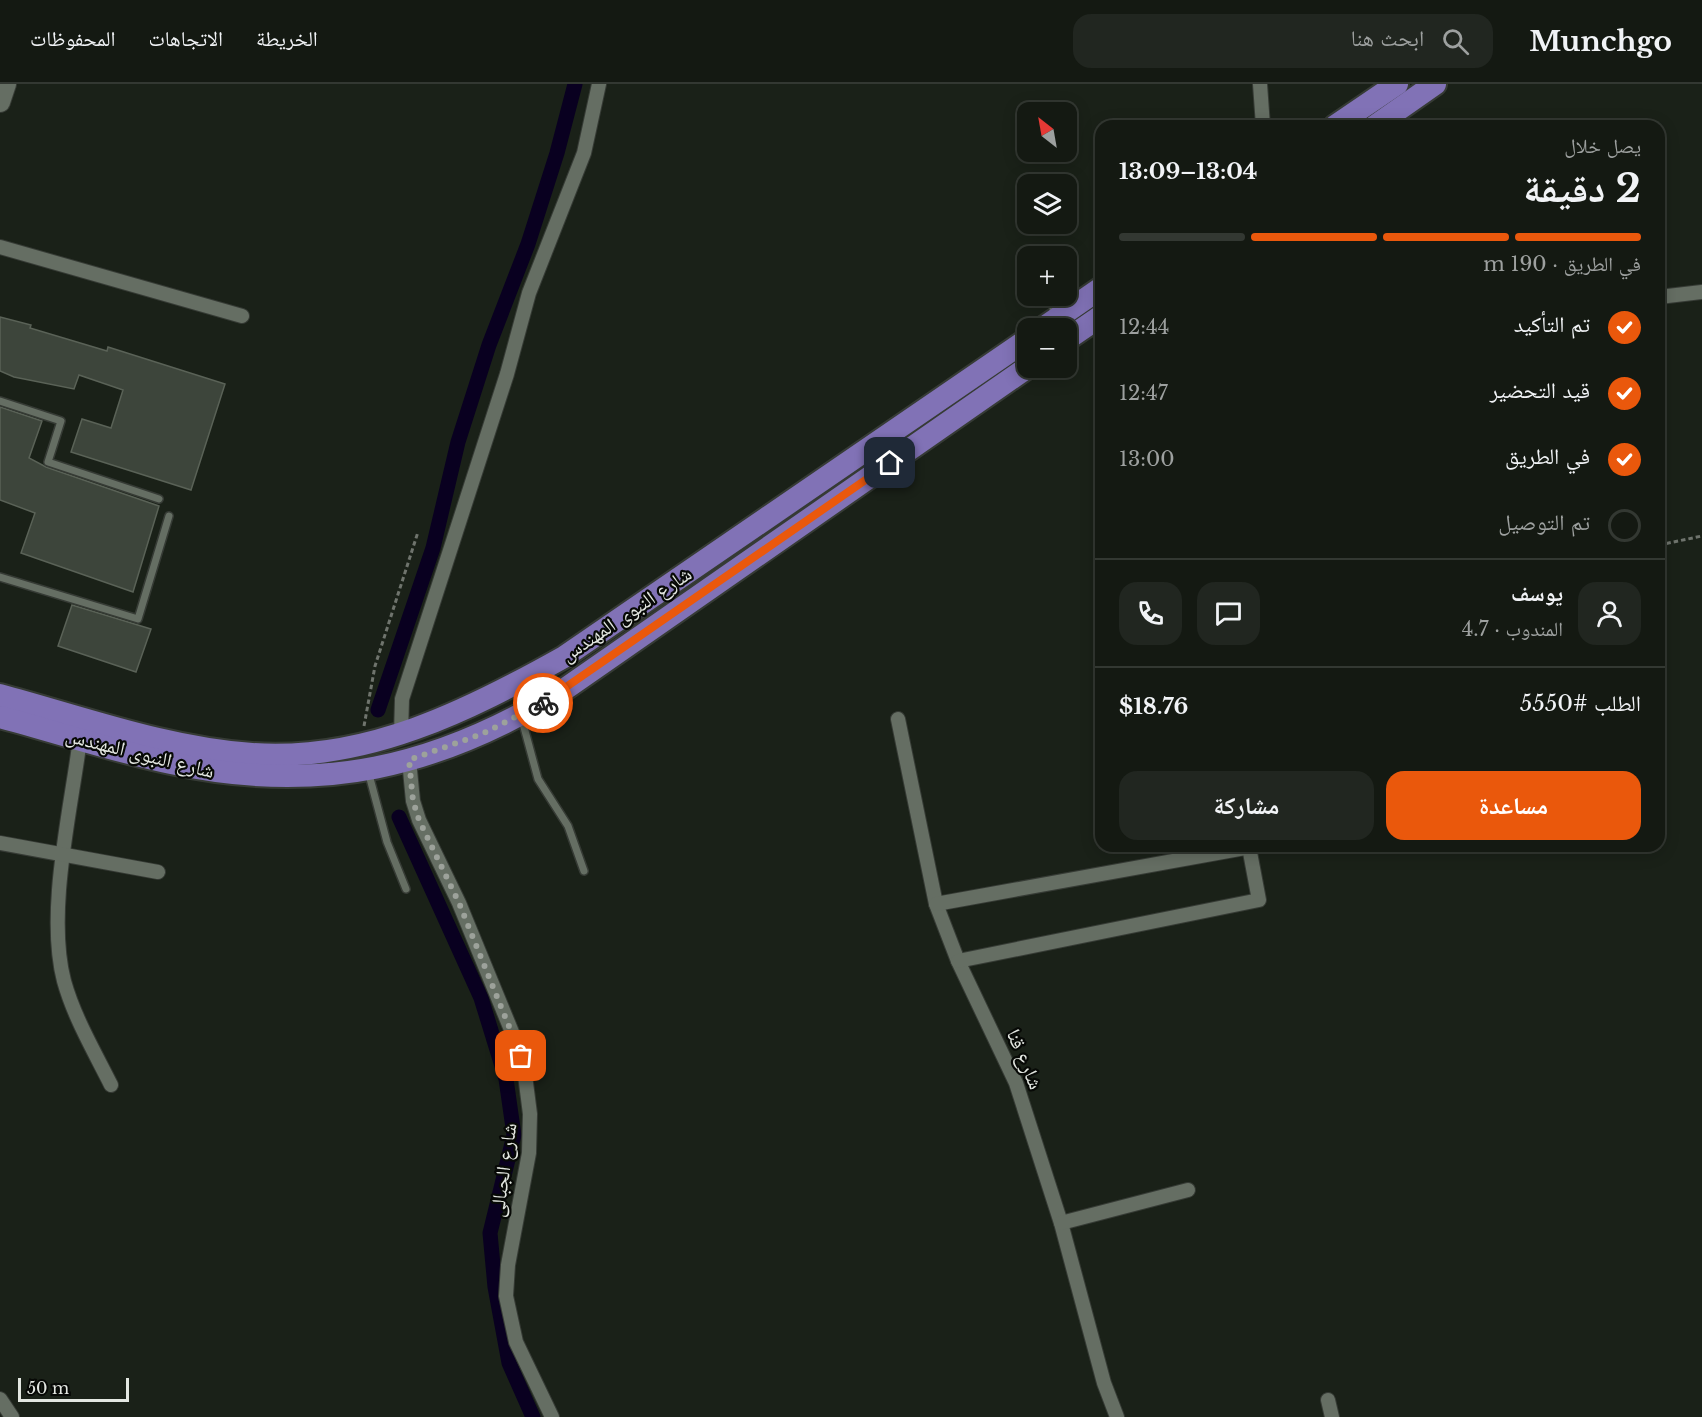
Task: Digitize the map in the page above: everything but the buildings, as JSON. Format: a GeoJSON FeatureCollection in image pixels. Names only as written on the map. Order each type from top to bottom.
{"type":"FeatureCollection","features":[{"type":"Feature","properties":{"kind":"main road"},"geometry":{"type":"LineString","coordinates":[[0,102],[6,84]]}},
{"type":"Feature","properties":{"kind":"main road"},"geometry":{"type":"LineString","coordinates":[[1344,120],[1396,84]]}},
{"type":"Feature","properties":{"kind":"main road"},"geometry":{"type":"LineString","coordinates":[[1384,120],[1435,84]]}},
{"type":"Feature","properties":{"kind":"main road"},"geometry":{"type":"LineString","coordinates":[[1058,318],[1095,292]]}},
{"type":"Feature","properties":{"kind":"main road"},"geometry":{"type":"LineString","coordinates":[[1077,332],[1095,320]]}},
{"type":"Feature","properties":{"kind":"main road","name":"شارع النبوى المهندس"},"geometry":{"type":"LineString","coordinates":[[0,695],[170,741],[229,751],[294,754],[362,745],[401,734],[495,696],[564,657],[1017,347]]}},
{"type":"Feature","properties":{"kind":"main road","name":"شارع النبوى المهندس"},"geometry":{"type":"LineString","coordinates":[[0,717],[170,763],[227,773],[302,778],[367,770],[409,760],[482,734],[521,716],[565,689],[1017,375]]}},
{"type":"Feature","properties":{"kind":"main road"},"geometry":{"type":"LineString","coordinates":[[718,552],[723,565],[733,573]]}},
{"type":"Feature","properties":{"kind":"main road"},"geometry":{"type":"LineString","coordinates":[[684,576],[695,584],[699,597]]}},
{"type":"Feature","properties":{"kind":"street"},"geometry":{"type":"LineString","coordinates":[[401,734],[402,699],[507,374],[529,293],[584,153],[599,84]]}},
{"type":"Feature","properties":{"kind":"street"},"geometry":{"type":"LineString","coordinates":[[1260,84],[1263,120]]}},
{"type":"Feature","properties":{"kind":"street"},"geometry":{"type":"LineString","coordinates":[[0,247],[242,316]]}},
{"type":"Feature","properties":{"kind":"street"},"geometry":{"type":"LineString","coordinates":[[1665,296],[1702,292]]}},
{"type":"Feature","properties":{"kind":"street","name":"شارع قنا"},"geometry":{"type":"LineString","coordinates":[[898,718],[936,903],[958,961],[1013,1074],[1060,1223],[1104,1383],[1117,1417]]}},
{"type":"Feature","properties":{"kind":"street"},"geometry":{"type":"LineString","coordinates":[[80,739],[58,921],[63,978],[74,1010],[111,1085]]}},
{"type":"Feature","properties":{"kind":"street","name":"شارع الجبالى"},"geometry":{"type":"LineString","coordinates":[[409,760],[416,811],[459,903],[514,1037],[525,1075],[530,1114],[529,1153],[507,1265],[506,1296],[516,1342],[552,1417]]}},
{"type":"Feature","properties":{"kind":"street"},"geometry":{"type":"LineString","coordinates":[[0,843],[158,872]]}},
{"type":"Feature","properties":{"kind":"street"},"geometry":{"type":"LineString","coordinates":[[936,903],[1224,852]]}},
{"type":"Feature","properties":{"kind":"street"},"geometry":{"type":"LineString","coordinates":[[958,961],[1259,900],[1253,852]]}},
{"type":"Feature","properties":{"kind":"street"},"geometry":{"type":"LineString","coordinates":[[1060,1223],[1188,1190]]}},
{"type":"Feature","properties":{"kind":"street"},"geometry":{"type":"LineString","coordinates":[[0,1399],[12,1417]]}},
{"type":"Feature","properties":{"kind":"street"},"geometry":{"type":"LineString","coordinates":[[1328,1400],[1332,1417]]}},
{"type":"Feature","properties":{"kind":"lane"},"geometry":{"type":"LineString","coordinates":[[0,401],[61,421],[48,462],[159,499]]}},
{"type":"Feature","properties":{"kind":"lane"},"geometry":{"type":"LineString","coordinates":[[0,577],[138,619],[168,516]]}},
{"type":"Feature","properties":{"kind":"lane"},"geometry":{"type":"LineString","coordinates":[[521,716],[538,779],[568,826],[584,871]]}},
{"type":"Feature","properties":{"kind":"lane"},"geometry":{"type":"LineString","coordinates":[[367,770],[387,842],[406,888]]}},
{"type":"Feature","properties":{"kind":"path"},"geometry":{"type":"LineString","coordinates":[[362,745],[365,709],[375,666],[418,532]]}},
{"type":"Feature","properties":{"kind":"path"},"geometry":{"type":"LineString","coordinates":[[1665,543],[1702,536]]}},
{"type":"Feature","properties":{"kind":"waterway"},"geometry":{"type":"LineString","coordinates":[[378,710],[433,548],[458,442],[489,345],[528,244],[557,153],[575,84]]}},
{"type":"Feature","properties":{"kind":"waterway"},"geometry":{"type":"LineString","coordinates":[[399,817],[481,998],[506,1079],[514,1135],[490,1233],[495,1287],[509,1363],[533,1417]]}},
{"type":"Feature","properties":{"kind":"way so far"},"geometry":{"type":"LineString","coordinates":[[521,1056],[459,903],[419,820],[413,801],[409,760],[443,750],[482,734],[543,703]]}},
{"type":"Feature","properties":{"kind":"route"},"geometry":{"type":"LineString","coordinates":[[543,703],[890,463]]}}]}
